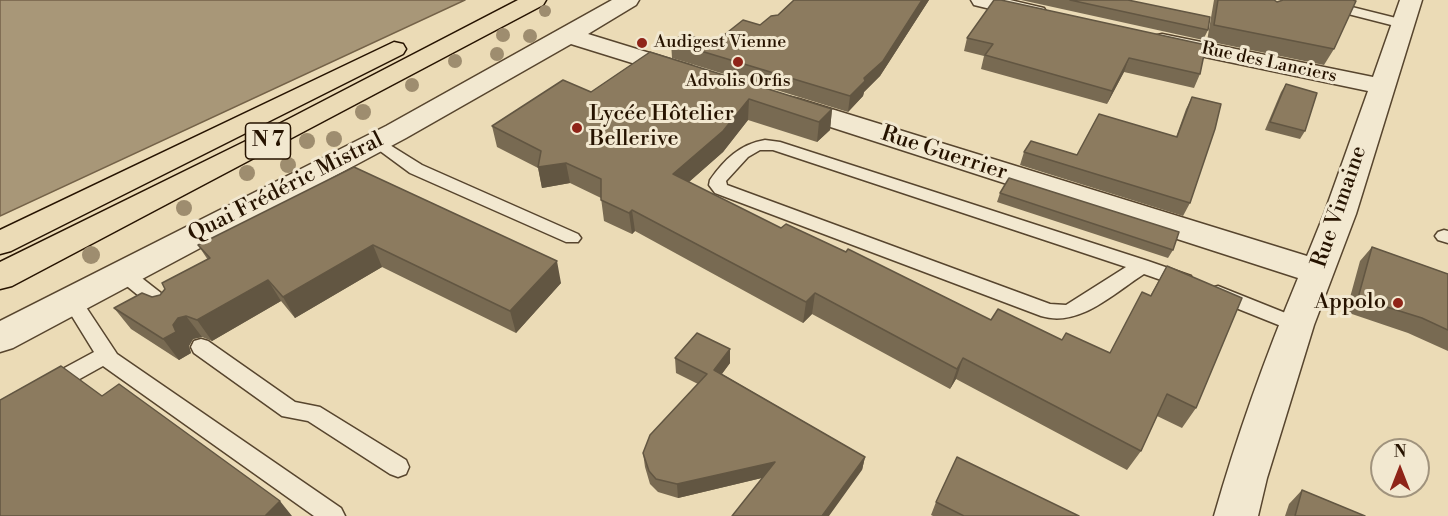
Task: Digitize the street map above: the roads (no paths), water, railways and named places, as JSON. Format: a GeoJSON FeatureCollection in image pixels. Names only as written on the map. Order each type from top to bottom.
{"type":"FeatureCollection","features":[{"type":"Feature","properties":{"kind":"main road","name":"N 7"},"geometry":{"type":"LineString","coordinates":[[0,243],[493,0]]}},
{"type":"Feature","properties":{"kind":"main road","name":"N 7"},"geometry":{"type":"LineString","coordinates":[[0,277],[260,145],[535,0]]}},
{"type":"Feature","properties":{"kind":"street","name":"Quai Frédéric Mistral"},"geometry":{"type":"LineString","coordinates":[[0,338],[377,142],[571,36],[628,0]]}},
{"type":"Feature","properties":{"kind":"street"},"geometry":{"type":"LineString","coordinates":[[982,0],[1062,18]]}},
{"type":"Feature","properties":{"kind":"street","name":"Rue Vimaine"},"geometry":{"type":"LineString","coordinates":[[1236,516],[1246,478],[1296,325],[1340,214],[1407,12]]}},
{"type":"Feature","properties":{"kind":"street"},"geometry":{"type":"LineString","coordinates":[[571,36],[708,79]]}},
{"type":"Feature","properties":{"kind":"street","name":"Rue des Lanciers"},"geometry":{"type":"LineString","coordinates":[[1141,36],[1381,86]]}},
{"type":"Feature","properties":{"kind":"street","name":"Rue Guerrier"},"geometry":{"type":"LineString","coordinates":[[765,97],[1318,272]]}},
{"type":"Feature","properties":{"kind":"lane"},"geometry":{"type":"LineString","coordinates":[[1309,0],[1407,12]]}},
{"type":"Feature","properties":{"kind":"lane"},"geometry":{"type":"LineString","coordinates":[[377,142],[416,169],[572,238]]}},
{"type":"Feature","properties":{"kind":"lane"},"geometry":{"type":"LineString","coordinates":[[1142,266],[1071,311],[1061,313],[1048,311],[721,189],[717,185],[718,180],[751,146],[775,145],[1142,266],[1201,286],[1296,325]]}},
{"type":"Feature","properties":{"kind":"lane"},"geometry":{"type":"LineString","coordinates":[[123,273],[168,309]]}},
{"type":"Feature","properties":{"kind":"lane"},"geometry":{"type":"LineString","coordinates":[[70,300],[110,360],[333,516]]}},
{"type":"Feature","properties":{"kind":"lane"},"geometry":{"type":"LineString","coordinates":[[201,347],[290,410],[312,413],[398,466]]}},
{"type":"Feature","properties":{"kind":"lane"},"geometry":{"type":"LineString","coordinates":[[38,393],[106,355]]}},
{"type":"Feature","properties":{"kind":"place","name":"Audigest Vienne"},"geometry":{"type":"Point","coordinates":[642,43]}},
{"type":"Feature","properties":{"kind":"place","name":"Advolis Orfis"},"geometry":{"type":"Point","coordinates":[738,62]}},
{"type":"Feature","properties":{"kind":"place","name":"Lycée Hôtelier Bellerive"},"geometry":{"type":"Point","coordinates":[577,128]}},
{"type":"Feature","properties":{"kind":"place","name":"Appolo"},"geometry":{"type":"Point","coordinates":[1398,303]}}]}
